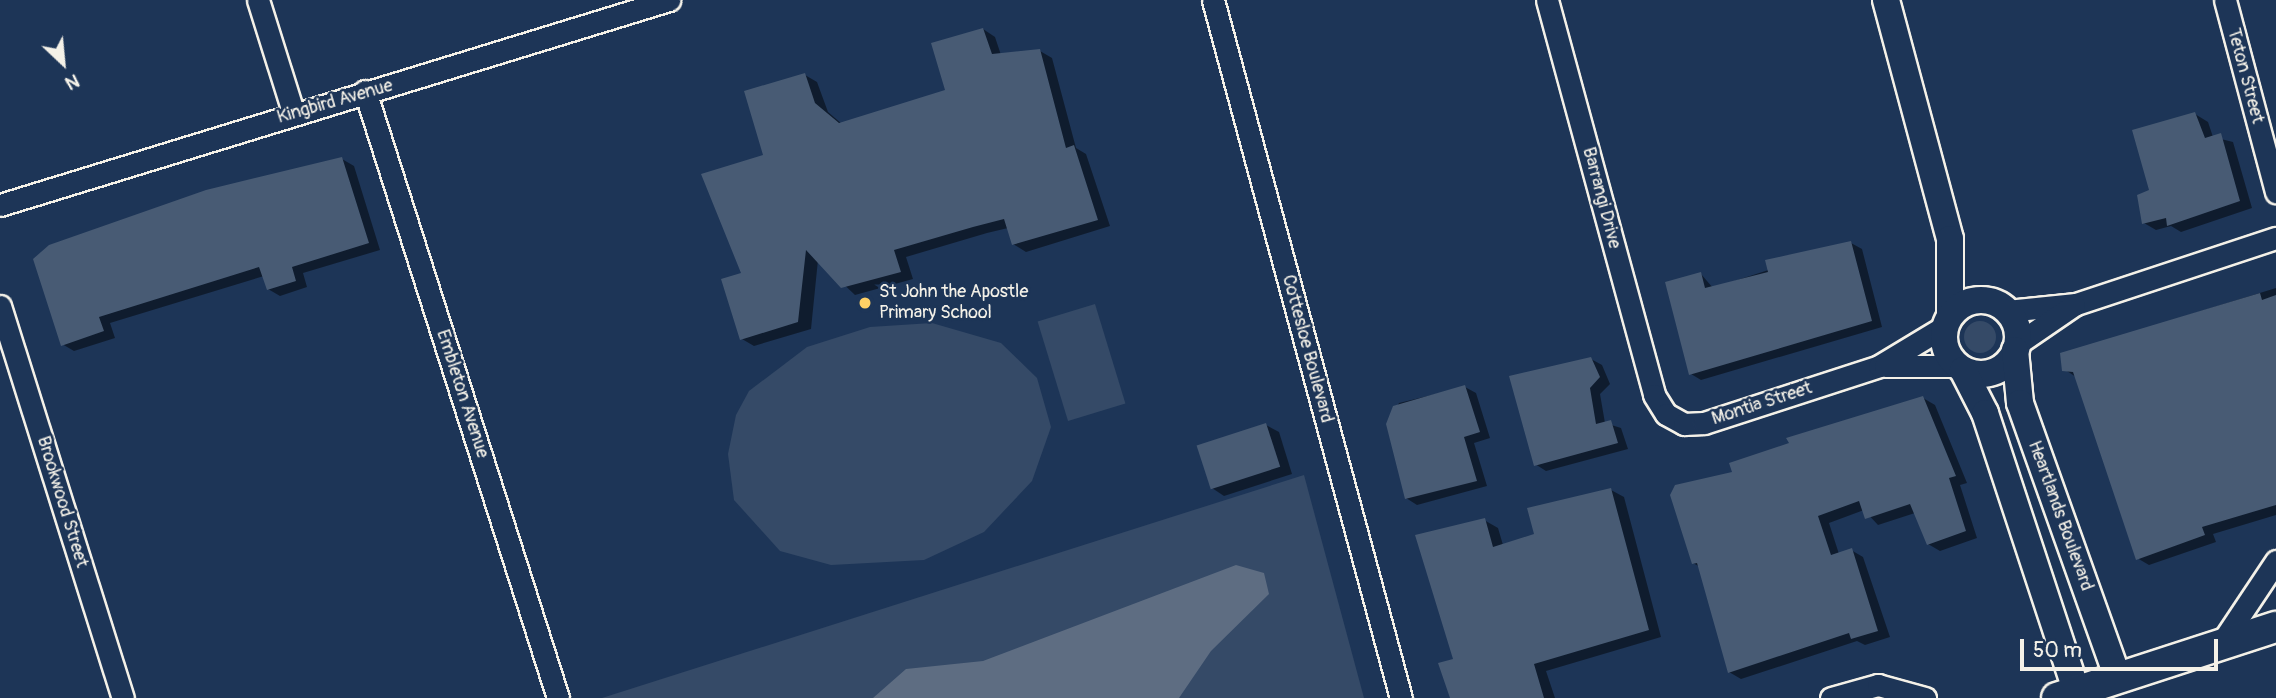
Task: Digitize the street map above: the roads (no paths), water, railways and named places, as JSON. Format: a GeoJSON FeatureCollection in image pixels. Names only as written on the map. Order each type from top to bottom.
{"type":"FeatureCollection","features":[{"type":"Feature","properties":{"kind":"main road"},"geometry":{"type":"LineString","coordinates":[[2067,695],[2276,627]]}},
{"type":"Feature","properties":{"kind":"street"},"geometry":{"type":"LineString","coordinates":[[258,0],[293,112]]}},
{"type":"Feature","properties":{"kind":"street","name":"Kingbird Avenue"},"geometry":{"type":"LineString","coordinates":[[0,205],[293,112],[669,0]]}},
{"type":"Feature","properties":{"kind":"street","name":"Cottesloe Boulevard"},"geometry":{"type":"LineString","coordinates":[[1213,0],[1401,698]]}},
{"type":"Feature","properties":{"kind":"street","name":"Barrangi Drive"},"geometry":{"type":"LineString","coordinates":[[1547,0],[1654,395]]}},
{"type":"Feature","properties":{"kind":"street"},"geometry":{"type":"LineString","coordinates":[[1886,0],[1950,239],[1946,350],[1960,368],[1994,372],[2016,347],[2076,304],[2276,238]]}},
{"type":"Feature","properties":{"kind":"street","name":"Teton Street"},"geometry":{"type":"LineString","coordinates":[[2225,0],[2276,192]]}},
{"type":"Feature","properties":{"kind":"street","name":"Embleton Avenue"},"geometry":{"type":"LineString","coordinates":[[365,91],[558,698]]}},
{"type":"Feature","properties":{"kind":"street"},"geometry":{"type":"LineString","coordinates":[[1950,239],[1996,305],[2016,347]]}},
{"type":"Feature","properties":{"kind":"street"},"geometry":{"type":"LineString","coordinates":[[1948,320],[1996,305],[2076,304]]}},
{"type":"Feature","properties":{"kind":"street","name":"Brookwood Street"},"geometry":{"type":"LineString","coordinates":[[0,306],[123,698]]}},
{"type":"Feature","properties":{"kind":"street","name":"Montia Street"},"geometry":{"type":"LineString","coordinates":[[1654,395],[1666,414],[1694,425],[1879,366],[1948,320]]}},
{"type":"Feature","properties":{"kind":"street","name":"Heartlands Boulevard"},"geometry":{"type":"LineString","coordinates":[[2016,347],[2020,403],[2118,678]]}},
{"type":"Feature","properties":{"kind":"street","name":"Montia Street"},"geometry":{"type":"LineString","coordinates":[[1879,366],[1960,368]]}},
{"type":"Feature","properties":{"kind":"street","name":"Heartlands Boulevard"},"geometry":{"type":"LineString","coordinates":[[1960,368],[1982,405],[2067,695]]}},
{"type":"Feature","properties":{"kind":"street"},"geometry":{"type":"LineString","coordinates":[[2220,645],[2276,561]]}},
{"type":"Feature","properties":{"kind":"street"},"geometry":{"type":"LineString","coordinates":[[1831,698],[1878,685],[1925,698]]}},
{"type":"Feature","properties":{"kind":"place","name":"St John the Apostle Primary School"},"geometry":{"type":"Point","coordinates":[865,303]}}]}
